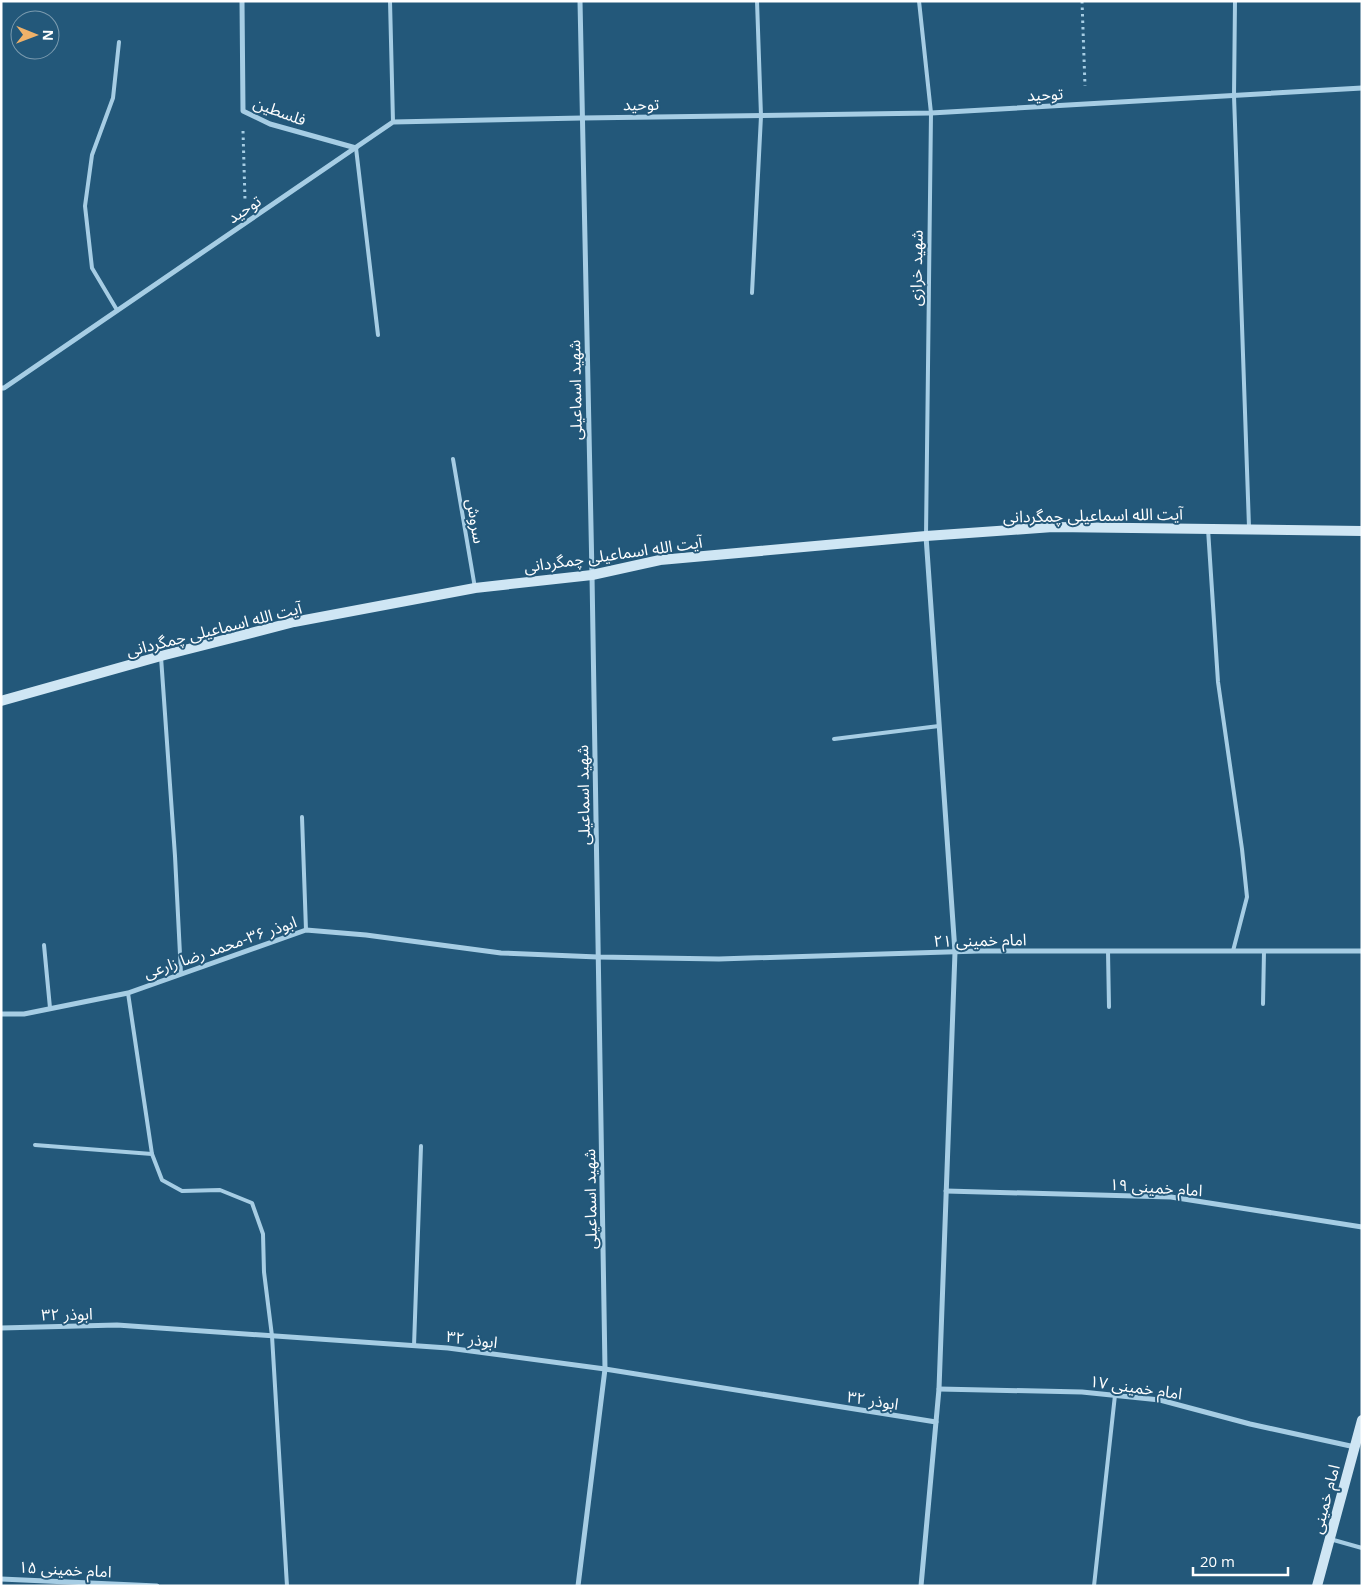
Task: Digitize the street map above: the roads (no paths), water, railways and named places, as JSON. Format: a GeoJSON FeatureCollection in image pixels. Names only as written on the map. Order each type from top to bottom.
{"type":"FeatureCollection","features":[{"type":"Feature","properties":{"kind":"main road","name":"آیت الله اسماعیلی چمگردانی"},"geometry":{"type":"LineString","coordinates":[[1,701],[161,656],[294,622],[475,588],[592,575],[660,560],[926,536],[1053,527],[1362,531]]}},
{"type":"Feature","properties":{"kind":"main road","name":"امام خمینی"},"geometry":{"type":"LineString","coordinates":[[1317,1586],[1362,1420]]}},
{"type":"Feature","properties":{"kind":"street","name":"فلسطین"},"geometry":{"type":"LineString","coordinates":[[242,1],[242,111],[270,124],[356,148]]}},
{"type":"Feature","properties":{"kind":"street","name":"شهید اسماعیلی"},"geometry":{"type":"LineString","coordinates":[[578,1586],[605,1369],[592,575],[580,1]]}},
{"type":"Feature","properties":{"kind":"street","name":"توحید"},"geometry":{"type":"LineString","coordinates":[[1,388],[4,388],[393,122],[931,113],[1362,88]]}},
{"type":"Feature","properties":{"kind":"street"},"geometry":{"type":"LineString","coordinates":[[921,1586],[939,1389],[955,952],[926,536]]}},
{"type":"Feature","properties":{"kind":"street","name":"ابوذر ۳۶-محمد رضا زارعی"},"geometry":{"type":"LineString","coordinates":[[1,1014],[24,1014],[128,993],[306,930],[366,935],[501,953],[598,957]]}},
{"type":"Feature","properties":{"kind":"street","name":"امام خمینی ۲۱"},"geometry":{"type":"LineString","coordinates":[[598,957],[719,959],[955,952],[1362,951]]}},
{"type":"Feature","properties":{"kind":"street","name":"امام خمینی ۱۹"},"geometry":{"type":"LineString","coordinates":[[946,1191],[1171,1197],[1362,1227]]}},
{"type":"Feature","properties":{"kind":"street","name":"ابوذر ۳۲"},"geometry":{"type":"LineString","coordinates":[[1,1328],[117,1325],[448,1348],[605,1369],[936,1422]]}},
{"type":"Feature","properties":{"kind":"street","name":"امام خمینی ۱۷"},"geometry":{"type":"LineString","coordinates":[[939,1389],[1082,1392],[1160,1400],[1250,1424],[1355,1448]]}},
{"type":"Feature","properties":{"kind":"street","name":"امام خمینی ۱۵"},"geometry":{"type":"LineString","coordinates":[[1,1579],[157,1586]]}},
{"type":"Feature","properties":{"kind":"lane"},"geometry":{"type":"LineString","coordinates":[[390,1],[393,122]]}},
{"type":"Feature","properties":{"kind":"lane"},"geometry":{"type":"LineString","coordinates":[[752,294],[761,116],[757,1]]}},
{"type":"Feature","properties":{"kind":"lane","name":"شهید خرازی"},"geometry":{"type":"LineString","coordinates":[[919,1],[931,113],[926,536]]}},
{"type":"Feature","properties":{"kind":"lane"},"geometry":{"type":"LineString","coordinates":[[1235,1],[1234,96],[1249,530]]}},
{"type":"Feature","properties":{"kind":"lane"},"geometry":{"type":"LineString","coordinates":[[117,310],[92,268],[86,206],[92,156],[113,98],[119,42]]}},
{"type":"Feature","properties":{"kind":"lane"},"geometry":{"type":"LineString","coordinates":[[356,148],[378,335]]}},
{"type":"Feature","properties":{"kind":"lane","name":"سروش"},"geometry":{"type":"LineString","coordinates":[[453,459],[475,588]]}},
{"type":"Feature","properties":{"kind":"lane"},"geometry":{"type":"LineString","coordinates":[[1208,529],[1218,682],[1247,897],[1233,951]]}},
{"type":"Feature","properties":{"kind":"lane"},"geometry":{"type":"LineString","coordinates":[[161,656],[181,974]]}},
{"type":"Feature","properties":{"kind":"lane"},"geometry":{"type":"LineString","coordinates":[[834,739],[939,726]]}},
{"type":"Feature","properties":{"kind":"lane"},"geometry":{"type":"LineString","coordinates":[[302,817],[306,930]]}},
{"type":"Feature","properties":{"kind":"lane"},"geometry":{"type":"LineString","coordinates":[[44,945],[50,1008]]}},
{"type":"Feature","properties":{"kind":"lane"},"geometry":{"type":"LineString","coordinates":[[1108,951],[1109,1007]]}},
{"type":"Feature","properties":{"kind":"lane"},"geometry":{"type":"LineString","coordinates":[[1263,1004],[1264,951]]}},
{"type":"Feature","properties":{"kind":"lane"},"geometry":{"type":"LineString","coordinates":[[128,993],[152,1154],[162,1180],[182,1191],[220,1190],[252,1203],[263,1234],[264,1272],[272,1336],[287,1586]]}},
{"type":"Feature","properties":{"kind":"lane"},"geometry":{"type":"LineString","coordinates":[[35,1145],[152,1154]]}},
{"type":"Feature","properties":{"kind":"lane"},"geometry":{"type":"LineString","coordinates":[[414,1346],[421,1146]]}},
{"type":"Feature","properties":{"kind":"lane"},"geometry":{"type":"LineString","coordinates":[[1094,1586],[1116,1396]]}},
{"type":"Feature","properties":{"kind":"lane"},"geometry":{"type":"LineString","coordinates":[[1330,1539],[1362,1548]]}}]}
